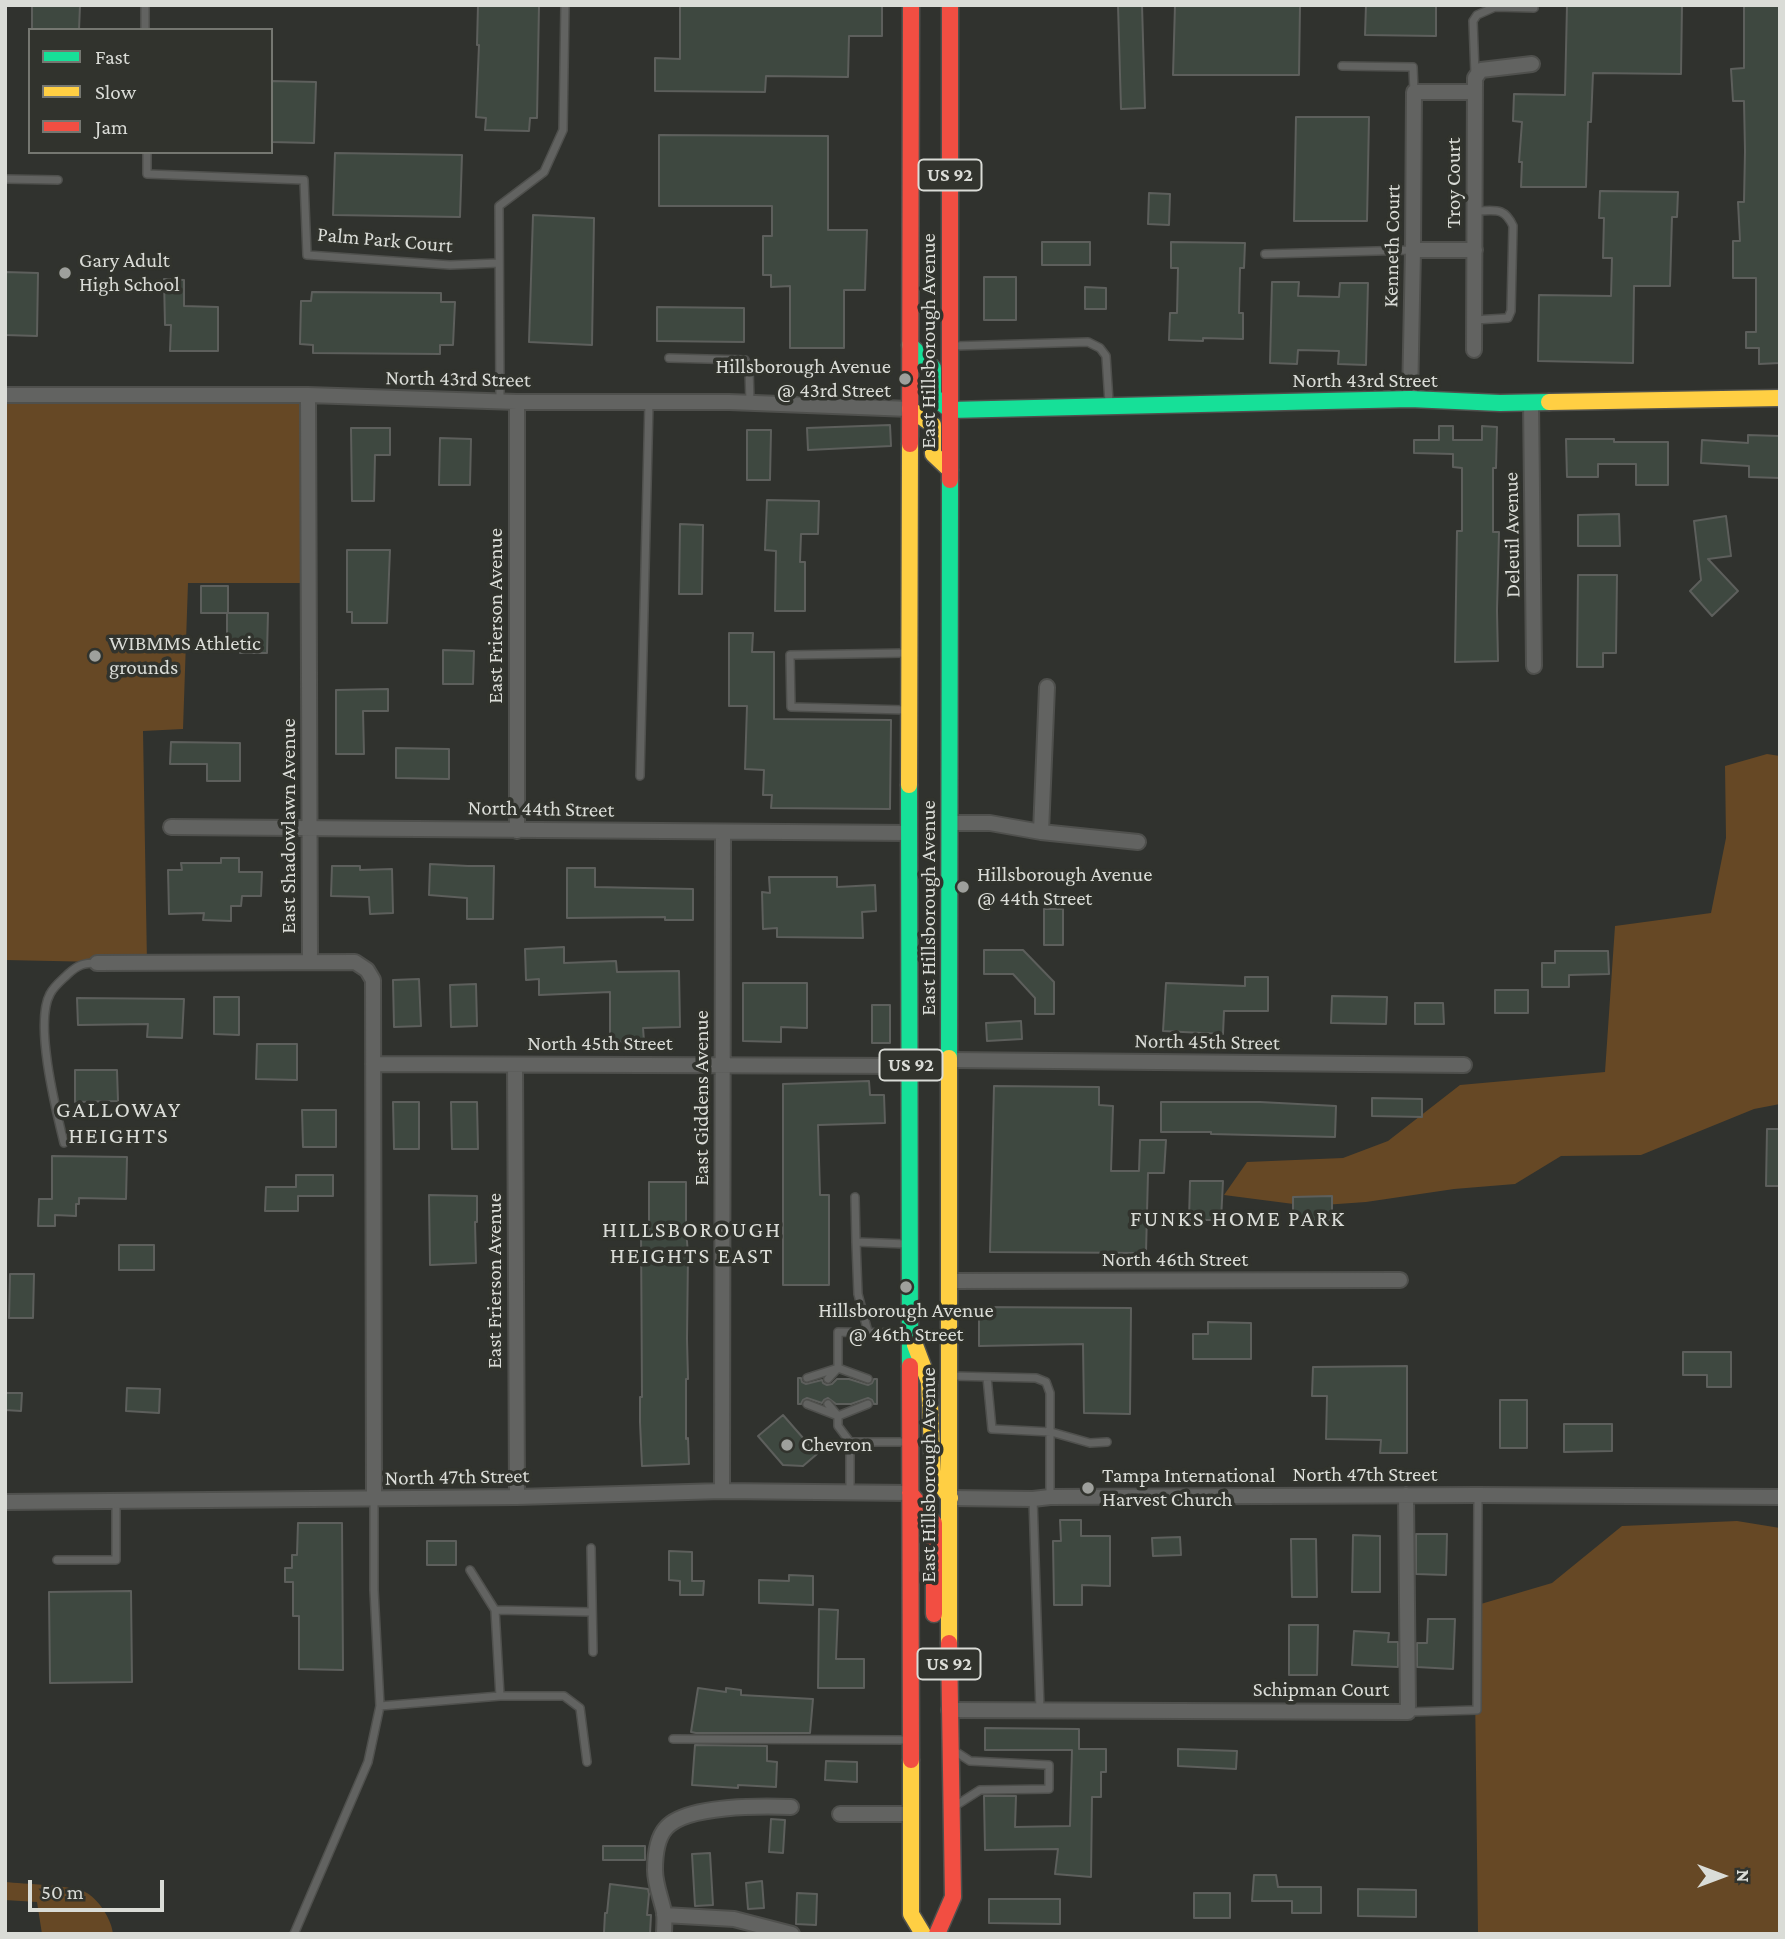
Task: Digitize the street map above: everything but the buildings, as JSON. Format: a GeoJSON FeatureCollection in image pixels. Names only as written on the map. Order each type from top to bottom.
{"type":"FeatureCollection","features":[{"type":"Feature","properties":{"kind":"main road","name":"East Hillsborough Avenue"},"geometry":{"type":"LineString","coordinates":[[911,5],[911,1914],[923,1934]]}},
{"type":"Feature","properties":{"kind":"main road","name":"East Hillsborough Avenue"},"geometry":{"type":"LineString","coordinates":[[937,1934],[953,1896],[949,1710],[950,5]]}},
{"type":"Feature","properties":{"kind":"main road"},"geometry":{"type":"LineString","coordinates":[[910,345],[933,368],[933,397],[950,410]]}},
{"type":"Feature","properties":{"kind":"main road","name":"North 43rd Street"},"geometry":{"type":"LineString","coordinates":[[950,410],[1410,399],[1531,403],[1780,398]]}},
{"type":"Feature","properties":{"kind":"main road"},"geometry":{"type":"LineString","coordinates":[[910,409],[933,425],[933,454],[950,470]]}},
{"type":"Feature","properties":{"kind":"main road"},"geometry":{"type":"LineString","coordinates":[[910,1333],[929,1382],[933,1473],[950,1498]]}},
{"type":"Feature","properties":{"kind":"main road"},"geometry":{"type":"LineString","coordinates":[[910,1493],[934,1523],[934,1660],[949,1710]]}},
{"type":"Feature","properties":{"kind":"street"},"geometry":{"type":"LineString","coordinates":[[1414,92],[1475,85],[1481,70],[1532,64]]}},
{"type":"Feature","properties":{"kind":"street","name":"Troy Court"},"geometry":{"type":"LineString","coordinates":[[1474,350],[1475,85]]}},
{"type":"Feature","properties":{"kind":"street","name":"Kenneth Court"},"geometry":{"type":"LineString","coordinates":[[1410,399],[1414,92]]}},
{"type":"Feature","properties":{"kind":"street"},"geometry":{"type":"LineString","coordinates":[[1413,250],[1475,250]]}},
{"type":"Feature","properties":{"kind":"street","name":"North 43rd Street"},"geometry":{"type":"LineString","coordinates":[[5,395],[308,395],[517,402],[750,402],[910,409]]}},
{"type":"Feature","properties":{"kind":"street","name":"East Shadowlawn Avenue"},"geometry":{"type":"LineString","coordinates":[[308,395],[310,961],[355,962],[367,970],[373,980],[374,1499]]}},
{"type":"Feature","properties":{"kind":"street","name":"East Frierson Avenue"},"geometry":{"type":"LineString","coordinates":[[517,402],[517,831]]}},
{"type":"Feature","properties":{"kind":"street","name":"Deleuil Avenue"},"geometry":{"type":"LineString","coordinates":[[1531,403],[1534,666]]}},
{"type":"Feature","properties":{"kind":"street"},"geometry":{"type":"LineString","coordinates":[[1041,832],[1047,687]]}},
{"type":"Feature","properties":{"kind":"street"},"geometry":{"type":"LineString","coordinates":[[950,823],[990,824],[1138,842]]}},
{"type":"Feature","properties":{"kind":"street","name":"North 44th Street"},"geometry":{"type":"LineString","coordinates":[[171,827],[909,833]]}},
{"type":"Feature","properties":{"kind":"street","name":"East Giddens Avenue"},"geometry":{"type":"LineString","coordinates":[[722,1491],[723,832]]}},
{"type":"Feature","properties":{"kind":"street"},"geometry":{"type":"LineString","coordinates":[[97,962],[310,961]]}},
{"type":"Feature","properties":{"kind":"street","name":"North 45th Street"},"geometry":{"type":"LineString","coordinates":[[950,1060],[1464,1065]]}},
{"type":"Feature","properties":{"kind":"street","name":"North 45th Street"},"geometry":{"type":"LineString","coordinates":[[373,1064],[911,1066]]}},
{"type":"Feature","properties":{"kind":"street","name":"East Frierson Avenue"},"geometry":{"type":"LineString","coordinates":[[515,1065],[517,1497]]}},
{"type":"Feature","properties":{"kind":"street","name":"North 46th Street"},"geometry":{"type":"LineString","coordinates":[[950,1281],[1400,1280]]}},
{"type":"Feature","properties":{"kind":"street","name":"North 47th Street"},"geometry":{"type":"LineString","coordinates":[[5,1502],[517,1497],[722,1491],[910,1493]]}},
{"type":"Feature","properties":{"kind":"street","name":"North 47th Street"},"geometry":{"type":"LineString","coordinates":[[950,1498],[1478,1495],[1780,1497]]}},
{"type":"Feature","properties":{"kind":"street"},"geometry":{"type":"LineString","coordinates":[[1406,1496],[1408,1712]]}},
{"type":"Feature","properties":{"kind":"street","name":"Schipman Court"},"geometry":{"type":"LineString","coordinates":[[949,1710],[1408,1712]]}},
{"type":"Feature","properties":{"kind":"street"},"geometry":{"type":"LineString","coordinates":[[664,1934],[664,1915],[655,1871],[658,1843],[665,1829],[679,1817],[719,1810],[755,1806],[791,1807]]}},
{"type":"Feature","properties":{"kind":"street"},"geometry":{"type":"LineString","coordinates":[[840,1814],[911,1814]]}},
{"type":"Feature","properties":{"kind":"street"},"geometry":{"type":"LineString","coordinates":[[664,1915],[734,1919],[792,1934]]}},
{"type":"Feature","properties":{"kind":"lane"},"geometry":{"type":"LineString","coordinates":[[145,5],[145,28]]}},
{"type":"Feature","properties":{"kind":"lane"},"geometry":{"type":"LineString","coordinates":[[500,401],[499,206],[544,172],[563,130],[565,5]]}},
{"type":"Feature","properties":{"kind":"lane"},"geometry":{"type":"LineString","coordinates":[[1475,85],[1473,21],[1477,15],[1495,7],[1534,8]]}},
{"type":"Feature","properties":{"kind":"lane"},"geometry":{"type":"LineString","coordinates":[[1342,66],[1413,68],[1414,92]]}},
{"type":"Feature","properties":{"kind":"lane","name":"Palm Park Court"},"geometry":{"type":"LineString","coordinates":[[147,154],[148,174],[304,180],[307,255],[450,265],[499,263]]}},
{"type":"Feature","properties":{"kind":"lane"},"geometry":{"type":"LineString","coordinates":[[5,179],[58,180]]}},
{"type":"Feature","properties":{"kind":"lane"},"geometry":{"type":"LineString","coordinates":[[1474,320],[1508,318],[1511,311],[1513,226],[1510,218],[1501,211],[1475,211]]}},
{"type":"Feature","properties":{"kind":"lane"},"geometry":{"type":"LineString","coordinates":[[1265,254],[1413,250]]}},
{"type":"Feature","properties":{"kind":"lane"},"geometry":{"type":"LineString","coordinates":[[950,346],[1088,342],[1100,348],[1106,356],[1110,406]]}},
{"type":"Feature","properties":{"kind":"lane"},"geometry":{"type":"LineString","coordinates":[[669,358],[745,360],[749,369],[750,402]]}},
{"type":"Feature","properties":{"kind":"lane"},"geometry":{"type":"LineString","coordinates":[[639,776],[649,402]]}},
{"type":"Feature","properties":{"kind":"lane"},"geometry":{"type":"LineString","coordinates":[[910,653],[790,655],[791,707],[910,710]]}},
{"type":"Feature","properties":{"kind":"lane"},"geometry":{"type":"LineString","coordinates":[[64,1143],[50,1084],[45,1032],[49,995],[78,965],[97,962]]}},
{"type":"Feature","properties":{"kind":"lane"},"geometry":{"type":"LineString","coordinates":[[855,1197],[858,1294],[868,1332]]}},
{"type":"Feature","properties":{"kind":"lane"},"geometry":{"type":"LineString","coordinates":[[856,1242],[911,1245]]}},
{"type":"Feature","properties":{"kind":"lane"},"geometry":{"type":"LineString","coordinates":[[847,1378],[838,1368],[838,1332],[910,1333]]}},
{"type":"Feature","properties":{"kind":"lane"},"geometry":{"type":"LineString","coordinates":[[828,1378],[838,1368]]}},
{"type":"Feature","properties":{"kind":"lane"},"geometry":{"type":"LineString","coordinates":[[807,1378],[838,1368],[868,1378]]}},
{"type":"Feature","properties":{"kind":"lane"},"geometry":{"type":"LineString","coordinates":[[950,1376],[1036,1378],[1046,1382],[1050,1393],[1050,1497]]}},
{"type":"Feature","properties":{"kind":"lane"},"geometry":{"type":"LineString","coordinates":[[987,1377],[992,1429],[1051,1432],[1090,1443],[1107,1442]]}},
{"type":"Feature","properties":{"kind":"lane"},"geometry":{"type":"LineString","coordinates":[[807,1404],[838,1416],[868,1404]]}},
{"type":"Feature","properties":{"kind":"lane"},"geometry":{"type":"LineString","coordinates":[[828,1404],[838,1416]]}},
{"type":"Feature","properties":{"kind":"lane"},"geometry":{"type":"LineString","coordinates":[[847,1404],[838,1416],[838,1426],[850,1442],[850,1493]]}},
{"type":"Feature","properties":{"kind":"lane"},"geometry":{"type":"LineString","coordinates":[[850,1442],[910,1442]]}},
{"type":"Feature","properties":{"kind":"lane","name":"Schipman Court"},"geometry":{"type":"LineString","coordinates":[[1408,1712],[1477,1710],[1478,1495]]}},
{"type":"Feature","properties":{"kind":"lane"},"geometry":{"type":"LineString","coordinates":[[295,1934],[368,1762],[380,1706],[374,1590],[374,1499]]}},
{"type":"Feature","properties":{"kind":"lane"},"geometry":{"type":"LineString","coordinates":[[1033,1499],[1040,1710]]}},
{"type":"Feature","properties":{"kind":"lane"},"geometry":{"type":"LineString","coordinates":[[57,1560],[116,1560],[116,1501]]}},
{"type":"Feature","properties":{"kind":"lane"},"geometry":{"type":"LineString","coordinates":[[591,1548],[593,1652]]}},
{"type":"Feature","properties":{"kind":"lane"},"geometry":{"type":"LineString","coordinates":[[470,1570],[495,1610],[500,1696]]}},
{"type":"Feature","properties":{"kind":"lane"},"geometry":{"type":"LineString","coordinates":[[495,1610],[592,1612]]}},
{"type":"Feature","properties":{"kind":"lane"},"geometry":{"type":"LineString","coordinates":[[380,1706],[500,1696],[564,1696],[580,1708],[587,1762]]}},
{"type":"Feature","properties":{"kind":"lane"},"geometry":{"type":"LineString","coordinates":[[673,1739],[911,1740]]}},
{"type":"Feature","properties":{"kind":"lane"},"geometry":{"type":"LineString","coordinates":[[950,1748],[970,1761],[1049,1765],[1049,1789],[980,1790],[951,1808]]}},
{"type":"Feature","properties":{"kind":"shaded area","name":"WIBMMS Athletic grounds"},"geometry":{"type":"Polygon","coordinates":[[[5,395],[308,395],[309,583],[188,583],[183,729],[143,731],[147,963],[5,960],[5,395]]]}},
{"type":"Feature","properties":{"kind":"shaded area"},"geometry":{"type":"Polygon","coordinates":[[[1767,754],[1780,756],[1780,1104],[1754,1109],[1641,1155],[1561,1156],[1515,1184],[1309,1206],[1224,1195],[1247,1162],[1343,1158],[1388,1141],[1460,1085],[1605,1072],[1615,926],[1711,913],[1726,838],[1725,766],[1767,754]]]}},
{"type":"Feature","properties":{"kind":"shaded area"},"geometry":{"type":"Polygon","coordinates":[[[1737,1521],[1780,1528],[1780,1934],[1478,1934],[1474,1606],[1552,1583],[1622,1526],[1737,1521]]]}},
{"type":"Feature","properties":{"kind":"shaded area"},"geometry":{"type":"Polygon","coordinates":[[[5,1882],[60,1887],[87,1893],[104,1911],[113,1934],[42,1934],[37,1902],[5,1900],[5,1882]]]}},
{"type":"Feature","properties":{"kind":"traffic: fast"},"geometry":{"type":"LineString","coordinates":[[910,345],[933,368],[933,396],[950,410]]}},
{"type":"Feature","properties":{"kind":"traffic: fast"},"geometry":{"type":"LineString","coordinates":[[950,410],[1410,399],[1549,402]]}},
{"type":"Feature","properties":{"kind":"traffic: fast"},"geometry":{"type":"LineString","coordinates":[[949,1058],[950,480]]}},
{"type":"Feature","properties":{"kind":"traffic: fast"},"geometry":{"type":"LineString","coordinates":[[909,785],[910,1366]]}},
{"type":"Feature","properties":{"kind":"traffic: slow"},"geometry":{"type":"LineString","coordinates":[[1549,402],[1780,398]]}},
{"type":"Feature","properties":{"kind":"traffic: slow"},"geometry":{"type":"LineString","coordinates":[[910,409],[933,425],[933,454],[950,470]]}},
{"type":"Feature","properties":{"kind":"traffic: slow"},"geometry":{"type":"LineString","coordinates":[[909,785],[910,444]]}},
{"type":"Feature","properties":{"kind":"traffic: slow"},"geometry":{"type":"LineString","coordinates":[[949,1058],[949,1643]]}},
{"type":"Feature","properties":{"kind":"traffic: slow"},"geometry":{"type":"LineString","coordinates":[[915,1345],[929,1382],[933,1473],[950,1498]]}},
{"type":"Feature","properties":{"kind":"traffic: slow"},"geometry":{"type":"LineString","coordinates":[[911,1760],[911,1914],[923,1934]]}},
{"type":"Feature","properties":{"kind":"traffic: jam"},"geometry":{"type":"LineString","coordinates":[[910,444],[911,5]]}},
{"type":"Feature","properties":{"kind":"traffic: jam"},"geometry":{"type":"LineString","coordinates":[[950,5],[950,480]]}},
{"type":"Feature","properties":{"kind":"traffic: jam"},"geometry":{"type":"LineString","coordinates":[[910,1366],[911,1760]]}},
{"type":"Feature","properties":{"kind":"traffic: jam"},"geometry":{"type":"LineString","coordinates":[[910,1493],[934,1523],[934,1614]]}},
{"type":"Feature","properties":{"kind":"traffic: jam"},"geometry":{"type":"LineString","coordinates":[[937,1934],[953,1897],[949,1643]]}},
{"type":"Feature","properties":{"kind":"place","name":"Gary Adult High School"},"geometry":{"type":"Point","coordinates":[65,273]}},
{"type":"Feature","properties":{"kind":"place","name":"Hillsborough Avenue @ 43rd Street"},"geometry":{"type":"Point","coordinates":[905,379]}},
{"type":"Feature","properties":{"kind":"place","name":"WIBMMS Athletic grounds"},"geometry":{"type":"Point","coordinates":[95,656]}},
{"type":"Feature","properties":{"kind":"place","name":"Hillsborough Avenue @ 44th Street"},"geometry":{"type":"Point","coordinates":[963,887]}},
{"type":"Feature","properties":{"kind":"place","name":"Hillsborough Avenue @ 46th Street"},"geometry":{"type":"Point","coordinates":[906,1287]}},
{"type":"Feature","properties":{"kind":"place","name":"Chevron"},"geometry":{"type":"Point","coordinates":[787,1445]}},
{"type":"Feature","properties":{"kind":"place","name":"Tampa International Harvest Church"},"geometry":{"type":"Point","coordinates":[1088,1488]}},
{"type":"Feature","properties":{"kind":"district","name":"GALLOWAY HEIGHTS"},"geometry":{"type":"Point","coordinates":[119,1123]}},
{"type":"Feature","properties":{"kind":"district","name":"FUNKS HOME PARK"},"geometry":{"type":"Point","coordinates":[1238,1219]}},
{"type":"Feature","properties":{"kind":"district","name":"HILLSBOROUGH HEIGHTS EAST"},"geometry":{"type":"Point","coordinates":[692,1243]}}]}
